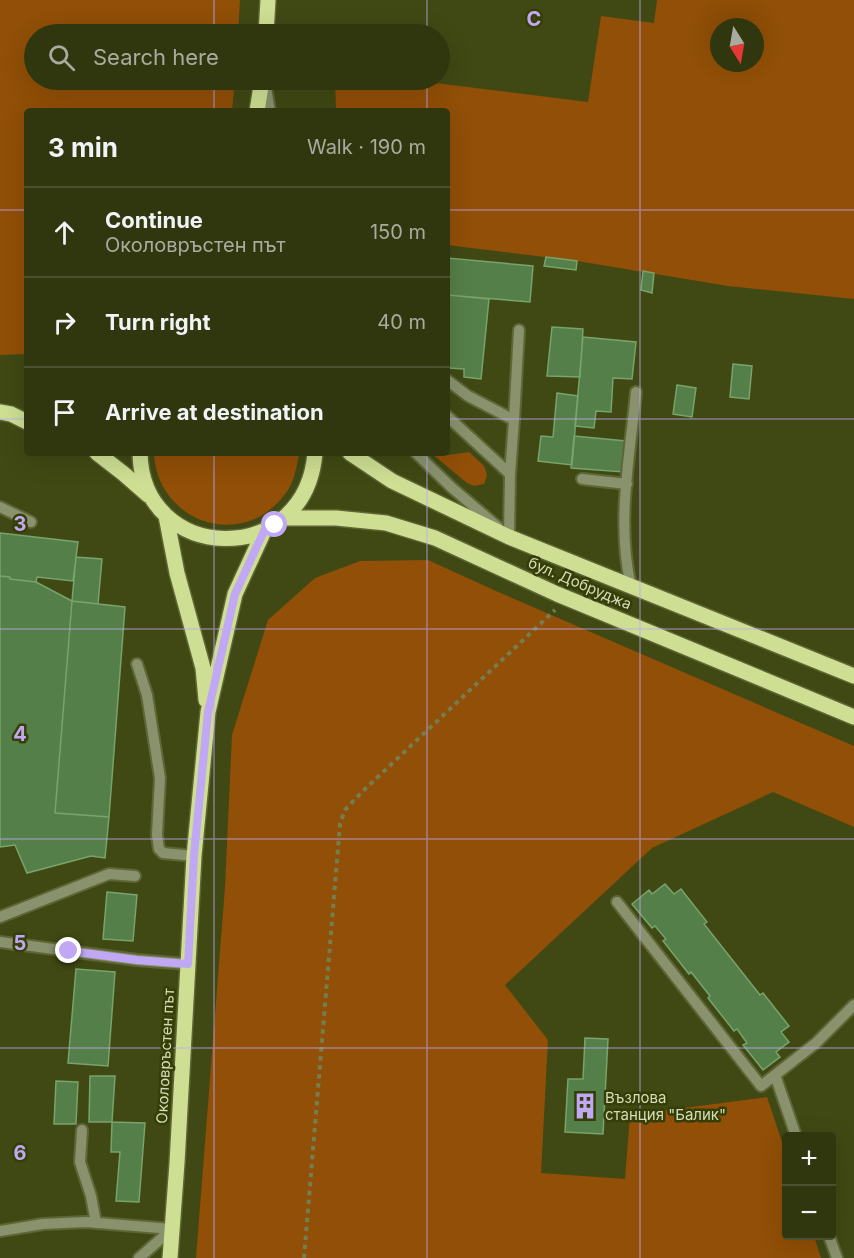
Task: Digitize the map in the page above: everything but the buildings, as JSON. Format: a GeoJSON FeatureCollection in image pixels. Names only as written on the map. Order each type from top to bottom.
{"type":"FeatureCollection","features":[{"type":"Feature","properties":{"kind":"main road"},"geometry":{"type":"LineString","coordinates":[[267,24],[268,0]]}},
{"type":"Feature","properties":{"kind":"main road"},"geometry":{"type":"LineString","coordinates":[[258,108],[262,90]]}},
{"type":"Feature","properties":{"kind":"main road"},"geometry":{"type":"LineString","coordinates":[[5,413],[24,413]]}},
{"type":"Feature","properties":{"kind":"main road"},"geometry":{"type":"LineString","coordinates":[[5,413],[24,421]]}},
{"type":"Feature","properties":{"kind":"main road"},"geometry":{"type":"LineString","coordinates":[[101,456],[154,500]]}},
{"type":"Feature","properties":{"kind":"main road"},"geometry":{"type":"LineString","coordinates":[[140,456],[145,482],[154,500],[166,516],[185,529],[216,539],[240,538],[264,531],[284,518],[297,505],[306,489],[315,456]]}},
{"type":"Feature","properties":{"kind":"main road","name":"бул. Добруджа"},"geometry":{"type":"LineString","coordinates":[[354,456],[392,481],[509,537],[854,676]]}},
{"type":"Feature","properties":{"kind":"main road","name":"Околовръстен път"},"geometry":{"type":"LineString","coordinates":[[166,516],[177,573],[203,668],[208,712]]}},
{"type":"Feature","properties":{"kind":"main road","name":"бул. Добруджа"},"geometry":{"type":"LineString","coordinates":[[284,518],[336,518],[386,524],[435,538],[568,598],[854,717]]}},
{"type":"Feature","properties":{"kind":"main road","name":"Околовръстен път"},"geometry":{"type":"LineString","coordinates":[[170,1258],[194,855],[208,712],[235,594],[264,531]]}},
{"type":"Feature","properties":{"kind":"lane"},"geometry":{"type":"LineString","coordinates":[[266,90],[269,108]]}},
{"type":"Feature","properties":{"kind":"lane"},"geometry":{"type":"LineString","coordinates":[[509,537],[510,474],[519,330]]}},
{"type":"Feature","properties":{"kind":"lane"},"geometry":{"type":"LineString","coordinates":[[450,382],[468,396],[514,420]]}},
{"type":"Feature","properties":{"kind":"lane"},"geometry":{"type":"LineString","coordinates":[[631,586],[624,546],[627,484],[636,392]]}},
{"type":"Feature","properties":{"kind":"lane"},"geometry":{"type":"LineString","coordinates":[[450,419],[510,474]]}},
{"type":"Feature","properties":{"kind":"lane"},"geometry":{"type":"LineString","coordinates":[[419,456],[509,537]]}},
{"type":"Feature","properties":{"kind":"lane"},"geometry":{"type":"LineString","coordinates":[[582,479],[627,484]]}},
{"type":"Feature","properties":{"kind":"lane"},"geometry":{"type":"LineString","coordinates":[[0,507],[31,522]]}},
{"type":"Feature","properties":{"kind":"lane"},"geometry":{"type":"LineString","coordinates":[[137,664],[147,695],[160,778],[157,835],[159,849],[163,853],[194,855]]}},
{"type":"Feature","properties":{"kind":"lane"},"geometry":{"type":"LineString","coordinates":[[0,917],[109,874],[135,876]]}},
{"type":"Feature","properties":{"kind":"lane"},"geometry":{"type":"LineString","coordinates":[[617,902],[761,1086],[816,1043],[854,1005]]}},
{"type":"Feature","properties":{"kind":"lane"},"geometry":{"type":"LineString","coordinates":[[0,942],[137,960],[188,964]]}},
{"type":"Feature","properties":{"kind":"lane"},"geometry":{"type":"LineString","coordinates":[[775,1075],[794,1132]]}},
{"type":"Feature","properties":{"kind":"lane"},"geometry":{"type":"LineString","coordinates":[[82,1130],[80,1162],[91,1196],[96,1223]]}},
{"type":"Feature","properties":{"kind":"lane"},"geometry":{"type":"LineString","coordinates":[[0,1232],[43,1224],[86,1222],[172,1229]]}},
{"type":"Feature","properties":{"kind":"lane"},"geometry":{"type":"LineString","coordinates":[[139,1258],[172,1229]]}},
{"type":"Feature","properties":{"kind":"lane"},"geometry":{"type":"LineString","coordinates":[[830,1240],[837,1258]]}},
{"type":"Feature","properties":{"kind":"path"},"geometry":{"type":"LineString","coordinates":[[304,1258],[340,824],[345,810],[568,598]]}},
{"type":"Feature","properties":{"kind":"shaded area"},"geometry":{"type":"Polygon","coordinates":[[[0,0],[240,0],[239,24],[24,24],[24,90],[234,90],[232,108],[24,108],[24,354],[0,355],[0,0]]]}},
{"type":"Feature","properties":{"kind":"shaded area"},"geometry":{"type":"Polygon","coordinates":[[[657,0],[854,0],[854,299],[728,286],[577,261],[450,245],[450,108],[336,108],[335,90],[450,90],[450,85],[588,102],[601,16],[654,23],[657,0]]]}},
{"type":"Feature","properties":{"kind":"shaded area"},"geometry":{"type":"Polygon","coordinates":[[[469,452],[484,466],[487,475],[484,484],[474,486],[467,483],[435,456],[469,452]]]}},
{"type":"Feature","properties":{"kind":"shaded area"},"geometry":{"type":"Polygon","coordinates":[[[154,456],[299,456],[291,485],[282,498],[265,514],[239,524],[203,521],[188,513],[164,488],[157,472],[154,456]]]}},
{"type":"Feature","properties":{"kind":"shaded area"},"geometry":{"type":"Polygon","coordinates":[[[428,560],[854,746],[854,827],[773,792],[652,848],[505,985],[548,1040],[541,1173],[625,1179],[630,1115],[767,1097],[782,1142],[782,1240],[815,1240],[821,1258],[196,1258],[225,887],[232,735],[268,620],[315,578],[360,561],[428,560]]]}},
{"type":"Feature","properties":{"kind":"place","name":"Възлова станция \"Балик\""},"geometry":{"type":"Point","coordinates":[585,1106]}},
{"type":"Feature","properties":{"kind":"route"},"geometry":{"type":"LineString","coordinates":[[69,951],[188,964],[194,855],[208,712],[235,594],[264,531],[275,525]]}}]}
